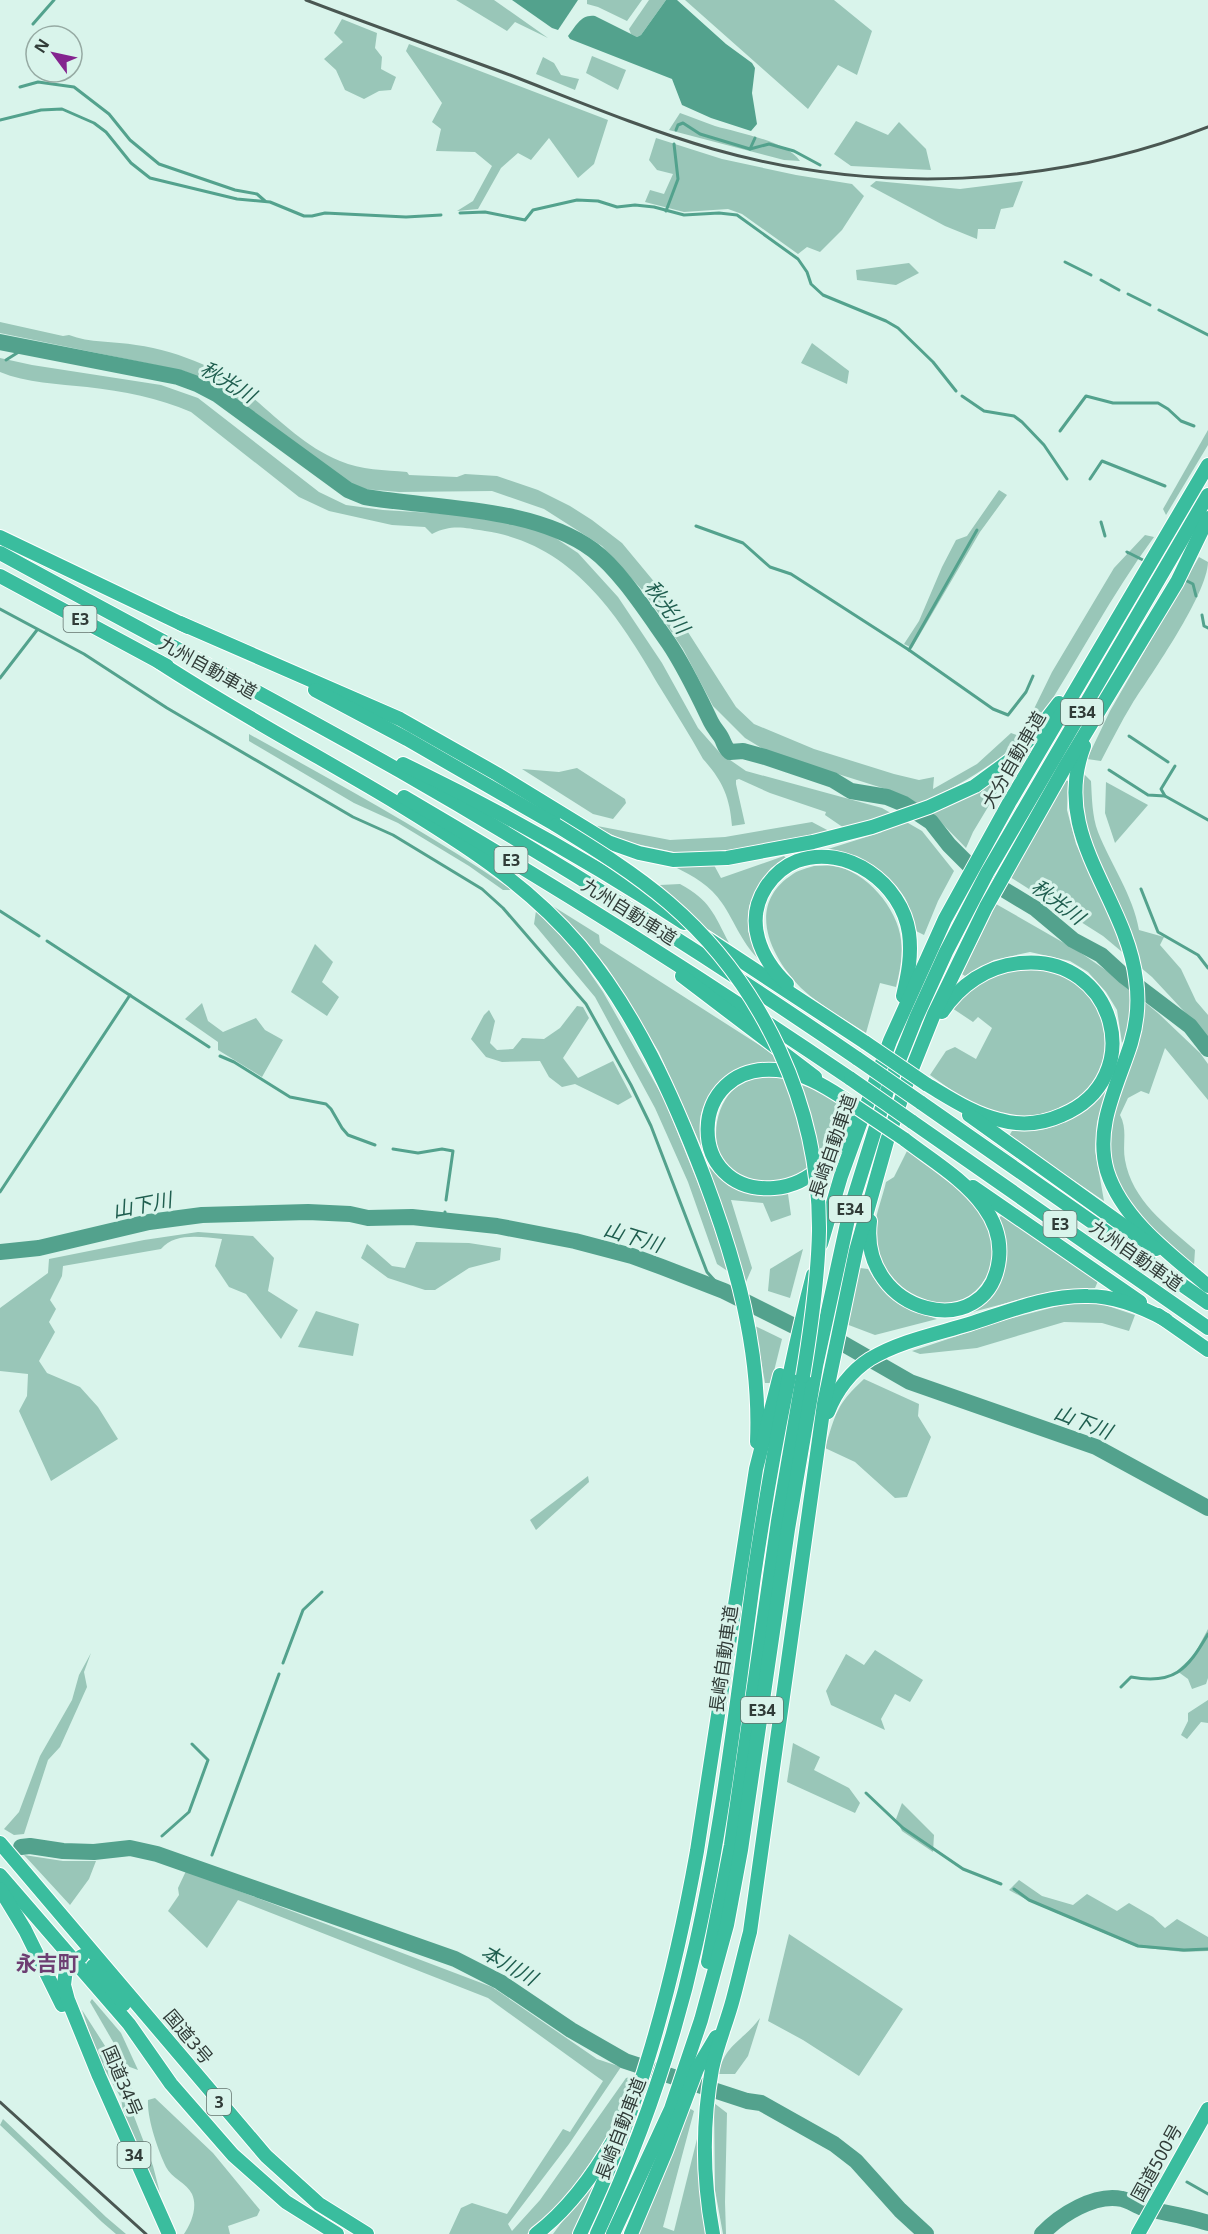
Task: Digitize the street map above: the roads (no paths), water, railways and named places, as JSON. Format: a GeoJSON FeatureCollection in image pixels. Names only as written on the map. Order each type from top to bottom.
{"type":"FeatureCollection","features":[{"type":"Feature","properties":{"kind":"highway","name":"大分自動車道"},"geometry":{"type":"LineString","coordinates":[[873,1085],[890,1041],[958,888],[1147,564],[1208,465]]}},
{"type":"Feature","properties":{"kind":"highway","name":"大分自動車道"},"geometry":{"type":"LineString","coordinates":[[886,1093],[924,1001],[973,899],[1208,495]]}},
{"type":"Feature","properties":{"kind":"highway"},"geometry":{"type":"LineString","coordinates":[[713,2234],[706,2176],[706,2115],[711,2054],[730,2009],[750,1932],[830,1371],[856,1251],[876,1179],[898,1107],[921,1047],[948,984],[986,907],[1011,860],[1177,582],[1208,519]]}},
{"type":"Feature","properties":{"kind":"highway"},"geometry":{"type":"LineString","coordinates":[[0,537],[180,623],[365,717],[556,825],[641,881],[693,925],[742,984],[768,1025],[785,1062],[807,1130],[817,1198],[819,1230],[816,1277],[803,1376],[778,1521],[731,1845],[711,1947],[673,2108],[631,2234]]}},
{"type":"Feature","properties":{"kind":"highway","name":"九州自動車道"},"geometry":{"type":"LineString","coordinates":[[0,553],[293,711],[576,875],[716,963],[858,1059],[1208,1303]]}},
{"type":"Feature","properties":{"kind":"highway"},"geometry":{"type":"LineString","coordinates":[[180,623],[400,719],[496,774],[593,834],[623,848],[673,860],[727,858],[813,842],[872,827],[956,796],[975,786],[1008,761],[1045,722],[1064,696],[1147,564]]}},
{"type":"Feature","properties":{"kind":"highway","name":"九州自動車道"},"geometry":{"type":"LineString","coordinates":[[0,576],[400,795],[567,894],[717,988],[1208,1328]]}},
{"type":"Feature","properties":{"kind":"highway"},"geometry":{"type":"LineString","coordinates":[[159,662],[217,699],[347,773],[459,842],[527,892],[566,930],[599,971],[619,1000],[666,1088],[709,1190],[740,1289],[750,1334],[758,1394],[756,1468]]}},
{"type":"Feature","properties":{"kind":"highway"},"geometry":{"type":"LineString","coordinates":[[1118,680],[1086,740],[1078,766],[1074,791],[1076,816],[1083,841],[1119,921],[1130,951],[1136,978],[1137,1014],[1131,1043],[1106,1116],[1103,1142],[1106,1167],[1116,1192],[1134,1217],[1207,1285]]}},
{"type":"Feature","properties":{"kind":"highway"},"geometry":{"type":"LineString","coordinates":[[293,711],[460,791],[662,908],[926,1084],[1207,1285]]}},
{"type":"Feature","properties":{"kind":"highway"},"geometry":{"type":"LineString","coordinates":[[866,1043],[786,983],[766,960],[757,936],[756,913],[764,891],[778,872],[798,861],[809,858],[831,858],[855,864],[878,878],[902,908],[909,932],[910,960],[902,1000],[890,1041]]}},
{"type":"Feature","properties":{"kind":"highway"},"geometry":{"type":"LineString","coordinates":[[843,1098],[814,1081],[791,1073],[767,1070],[746,1074],[728,1084],[710,1108],[706,1131],[711,1153],[724,1171],[733,1178],[754,1187],[777,1188],[790,1185],[821,1168],[837,1148],[853,1119],[925,946],[958,888]]}},
{"type":"Feature","properties":{"kind":"highway"},"geometry":{"type":"LineString","coordinates":[[567,894],[605,924],[691,982],[843,1098],[1208,1350]]}},
{"type":"Feature","properties":{"kind":"highway"},"geometry":{"type":"LineString","coordinates":[[876,1179],[929,1036],[942,1012],[963,987],[990,970],[1025,962],[1047,963],[1058,966],[1086,981],[1106,1008],[1112,1030],[1108,1067],[1101,1083],[1089,1098],[1067,1113],[1028,1124],[1002,1121],[976,1112],[926,1084]]}},
{"type":"Feature","properties":{"kind":"highway"},"geometry":{"type":"LineString","coordinates":[[904,1139],[974,1195],[994,1224],[999,1244],[996,1273],[978,1298],[961,1308],[931,1310],[898,1295],[882,1278],[873,1258],[869,1236],[872,1210],[921,1047]]}},
{"type":"Feature","properties":{"kind":"highway","name":"長崎自動車道"},"geometry":{"type":"LineString","coordinates":[[597,2234],[653,2099],[691,1965],[726,1779],[790,1353],[826,1211],[873,1085]]}},
{"type":"Feature","properties":{"kind":"highway","name":"長崎自動車道"},"geometry":{"type":"LineString","coordinates":[[688,2049],[712,1982],[734,1893],[788,1529],[816,1366],[850,1210],[886,1093]]}},
{"type":"Feature","properties":{"kind":"highway"},"geometry":{"type":"LineString","coordinates":[[814,1476],[830,1408],[843,1385],[860,1367],[879,1354],[916,1340],[1026,1306],[1075,1296],[1121,1300],[1166,1320]]}},
{"type":"Feature","properties":{"kind":"highway"},"geometry":{"type":"LineString","coordinates":[[581,2231],[609,2169],[645,2072],[656,2038],[686,1914],[709,1780],[756,1468],[790,1353]]}},
{"type":"Feature","properties":{"kind":"highway"},"geometry":{"type":"LineString","coordinates":[[734,1893],[747,1839],[779,1632],[809,1509]]}},
{"type":"Feature","properties":{"kind":"highway"},"geometry":{"type":"LineString","coordinates":[[706,1895],[714,1830],[729,1638]]}},
{"type":"Feature","properties":{"kind":"highway","name":"国道3号"},"geometry":{"type":"LineString","coordinates":[[0,1843],[266,2156],[319,2204],[367,2234]]}},
{"type":"Feature","properties":{"kind":"highway","name":"国道3号"},"geometry":{"type":"LineString","coordinates":[[0,1875],[129,2024],[161,2071],[233,2155],[263,2183],[304,2214],[337,2234]]}},
{"type":"Feature","properties":{"kind":"highway","name":"34"},"geometry":{"type":"LineString","coordinates":[[0,1889],[25,1930],[56,1990],[79,2043],[99,2076]]}},
{"type":"Feature","properties":{"kind":"highway"},"geometry":{"type":"LineString","coordinates":[[91,1949],[90,1960],[94,1967],[150,2037],[168,2075],[186,2102]]}},
{"type":"Feature","properties":{"kind":"highway","name":"国道34号"},"geometry":{"type":"LineString","coordinates":[[91,1949],[66,1969],[65,1991],[99,2076],[169,2234]]}},
{"type":"Feature","properties":{"kind":"highway"},"geometry":{"type":"LineString","coordinates":[[673,2108],[697,2069],[711,2054]]}},
{"type":"Feature","properties":{"kind":"highway"},"geometry":{"type":"LineString","coordinates":[[536,2234],[553,2220],[589,2177],[612,2142],[637,2094]]}},
{"type":"Feature","properties":{"kind":"highway","name":"長崎自動車道"},"geometry":{"type":"LineString","coordinates":[[613,2234],[673,2108]]}},
{"type":"Feature","properties":{"kind":"highway","name":"国道500号"},"geometry":{"type":"LineString","coordinates":[[1141,2228],[1208,2109]]}},
{"type":"Feature","properties":{"kind":"waterway"},"geometry":{"type":"LineString","coordinates":[[33,24],[54,0]]}},
{"type":"Feature","properties":{"kind":"waterway"},"geometry":{"type":"LineString","coordinates":[[20,87],[38,82],[74,87],[109,114],[130,140],[159,164],[235,190],[257,194],[265,201]]}},
{"type":"Feature","properties":{"kind":"waterway"},"geometry":{"type":"LineString","coordinates":[[0,120],[41,110],[62,109],[94,123],[106,132],[131,163],[150,178],[237,199],[270,202],[304,216],[325,213],[406,217],[441,215]]}},
{"type":"Feature","properties":{"kind":"waterway"},"geometry":{"type":"LineString","coordinates":[[676,130],[678,125],[683,123],[700,134],[750,149],[755,138]]}},
{"type":"Feature","properties":{"kind":"waterway"},"geometry":{"type":"LineString","coordinates":[[666,211],[678,179],[674,144]]}},
{"type":"Feature","properties":{"kind":"waterway"},"geometry":{"type":"LineString","coordinates":[[750,149],[769,144],[794,151],[820,165]]}},
{"type":"Feature","properties":{"kind":"waterway"},"geometry":{"type":"LineString","coordinates":[[460,213],[485,212],[525,220],[533,210],[577,200],[598,201],[617,207],[635,205],[654,207],[684,215],[719,213],[737,215],[798,259],[807,272],[811,284],[823,295],[898,328],[933,362],[956,391]]}},
{"type":"Feature","properties":{"kind":"waterway"},"geometry":{"type":"LineString","coordinates":[[1065,262],[1091,275]]}},
{"type":"Feature","properties":{"kind":"waterway"},"geometry":{"type":"LineString","coordinates":[[1101,280],[1119,290]]}},
{"type":"Feature","properties":{"kind":"waterway"},"geometry":{"type":"LineString","coordinates":[[1128,294],[1150,305]]}},
{"type":"Feature","properties":{"kind":"waterway"},"geometry":{"type":"LineString","coordinates":[[1159,310],[1208,335]]}},
{"type":"Feature","properties":{"kind":"waterway","name":"秋光川"},"geometry":{"type":"LineString","coordinates":[[0,342],[178,377],[218,395],[348,490],[365,497],[483,511],[513,517],[569,536],[593,550],[633,593],[674,652],[712,724],[730,752],[743,751],[765,757],[833,780],[851,791],[887,797],[904,804],[931,822],[949,845],[978,874],[1036,909],[1073,940],[1101,955],[1124,976],[1190,1026],[1208,1049]]}},
{"type":"Feature","properties":{"kind":"waterway"},"geometry":{"type":"LineString","coordinates":[[6,360],[25,348]]}},
{"type":"Feature","properties":{"kind":"waterway"},"geometry":{"type":"LineString","coordinates":[[962,396],[984,411],[1014,416],[1022,422],[1044,445],[1067,479]]}},
{"type":"Feature","properties":{"kind":"waterway"},"geometry":{"type":"LineString","coordinates":[[1060,431],[1086,396],[1113,403],[1158,403],[1181,421],[1194,426]]}},
{"type":"Feature","properties":{"kind":"waterway"},"geometry":{"type":"LineString","coordinates":[[1090,479],[1102,461],[1165,486]]}},
{"type":"Feature","properties":{"kind":"waterway"},"geometry":{"type":"LineString","coordinates":[[1101,522],[1105,536]]}},
{"type":"Feature","properties":{"kind":"waterway"},"geometry":{"type":"LineString","coordinates":[[696,526],[743,543],[770,567],[791,574],[909,650],[993,709],[1008,715],[1026,692],[1033,676]]}},
{"type":"Feature","properties":{"kind":"waterway"},"geometry":{"type":"LineString","coordinates":[[909,650],[977,530]]}},
{"type":"Feature","properties":{"kind":"waterway"},"geometry":{"type":"LineString","coordinates":[[1127,552],[1147,562]]}},
{"type":"Feature","properties":{"kind":"waterway"},"geometry":{"type":"LineString","coordinates":[[1183,579],[1193,584],[1196,596]]}},
{"type":"Feature","properties":{"kind":"waterway"},"geometry":{"type":"LineString","coordinates":[[0,609],[84,654],[167,708],[353,817],[393,835],[482,889],[503,908],[586,1004],[651,1126],[707,1272],[724,1291]]}},
{"type":"Feature","properties":{"kind":"waterway"},"geometry":{"type":"LineString","coordinates":[[1202,615],[1204,626],[1208,628]]}},
{"type":"Feature","properties":{"kind":"waterway"},"geometry":{"type":"LineString","coordinates":[[0,678],[37,630]]}},
{"type":"Feature","properties":{"kind":"waterway"},"geometry":{"type":"LineString","coordinates":[[1129,736],[1168,762]]}},
{"type":"Feature","properties":{"kind":"waterway"},"geometry":{"type":"LineString","coordinates":[[1165,796],[1161,789],[1175,766]]}},
{"type":"Feature","properties":{"kind":"waterway"},"geometry":{"type":"LineString","coordinates":[[1109,770],[1148,795],[1165,796],[1208,820]]}},
{"type":"Feature","properties":{"kind":"waterway"},"geometry":{"type":"LineString","coordinates":[[1141,889],[1158,932],[1198,955],[1208,968]]}},
{"type":"Feature","properties":{"kind":"waterway"},"geometry":{"type":"LineString","coordinates":[[0,911],[39,936]]}},
{"type":"Feature","properties":{"kind":"waterway"},"geometry":{"type":"LineString","coordinates":[[47,941],[209,1047]]}},
{"type":"Feature","properties":{"kind":"waterway"},"geometry":{"type":"LineString","coordinates":[[0,1192],[130,995]]}},
{"type":"Feature","properties":{"kind":"waterway"},"geometry":{"type":"LineString","coordinates":[[220,1056],[234,1062],[290,1097],[326,1104],[348,1135],[375,1145]]}},
{"type":"Feature","properties":{"kind":"waterway"},"geometry":{"type":"LineString","coordinates":[[393,1149],[418,1153],[442,1149],[453,1151],[446,1200]]}},
{"type":"Feature","properties":{"kind":"waterway","name":"山下川"},"geometry":{"type":"LineString","coordinates":[[0,1252],[39,1248],[149,1222],[202,1215],[308,1212],[350,1214],[368,1218],[412,1217],[497,1226],[575,1241],[632,1256],[724,1291],[794,1326],[835,1339],[910,1382],[1096,1447],[1208,1508]]}},
{"type":"Feature","properties":{"kind":"waterway"},"geometry":{"type":"LineString","coordinates":[[444,1221],[445,1212]]}},
{"type":"Feature","properties":{"kind":"waterway"},"geometry":{"type":"LineString","coordinates":[[283,1663],[303,1610],[322,1592]]}},
{"type":"Feature","properties":{"kind":"waterway"},"geometry":{"type":"LineString","coordinates":[[1121,1687],[1131,1677],[1158,1679],[1178,1672],[1186,1666],[1208,1634]]}},
{"type":"Feature","properties":{"kind":"waterway"},"geometry":{"type":"LineString","coordinates":[[212,1855],[279,1674]]}},
{"type":"Feature","properties":{"kind":"waterway"},"geometry":{"type":"LineString","coordinates":[[162,1836],[189,1812],[208,1760],[192,1744]]}},
{"type":"Feature","properties":{"kind":"waterway"},"geometry":{"type":"LineString","coordinates":[[866,1793],[903,1828],[963,1869],[1001,1884]]}},
{"type":"Feature","properties":{"kind":"waterway","name":"本川川"},"geometry":{"type":"LineString","coordinates":[[21,1847],[94,1852],[130,1848],[157,1854],[455,1959],[500,1982],[571,2030],[625,2061],[747,2101],[761,2103],[834,2144],[856,2161],[900,2210],[926,2234]]}},
{"type":"Feature","properties":{"kind":"waterway"},"geometry":{"type":"LineString","coordinates":[[1014,1889],[1029,1900],[1138,1946],[1184,1950],[1208,1949]]}},
{"type":"Feature","properties":{"kind":"waterway"},"geometry":{"type":"LineString","coordinates":[[1187,2182],[1208,2194]]}},
{"type":"Feature","properties":{"kind":"waterway","name":"本川川"},"geometry":{"type":"LineString","coordinates":[[1042,2234],[1058,2220],[1079,2207],[1090,2202],[1112,2198],[1125,2200],[1143,2208],[1208,2223]]}},
{"type":"Feature","properties":{"kind":"railway"},"geometry":{"type":"LineString","coordinates":[[306,0],[687,141],[774,164],[836,174],[899,178],[962,178],[1025,173],[1087,163],[1149,147],[1208,127]]}},
{"type":"Feature","properties":{"kind":"railway"},"geometry":{"type":"LineString","coordinates":[[0,2102],[146,2234]]}},
{"type":"Feature","properties":{"kind":"district","name":"永吉町"},"geometry":{"type":"Point","coordinates":[47,1964]}}]}
